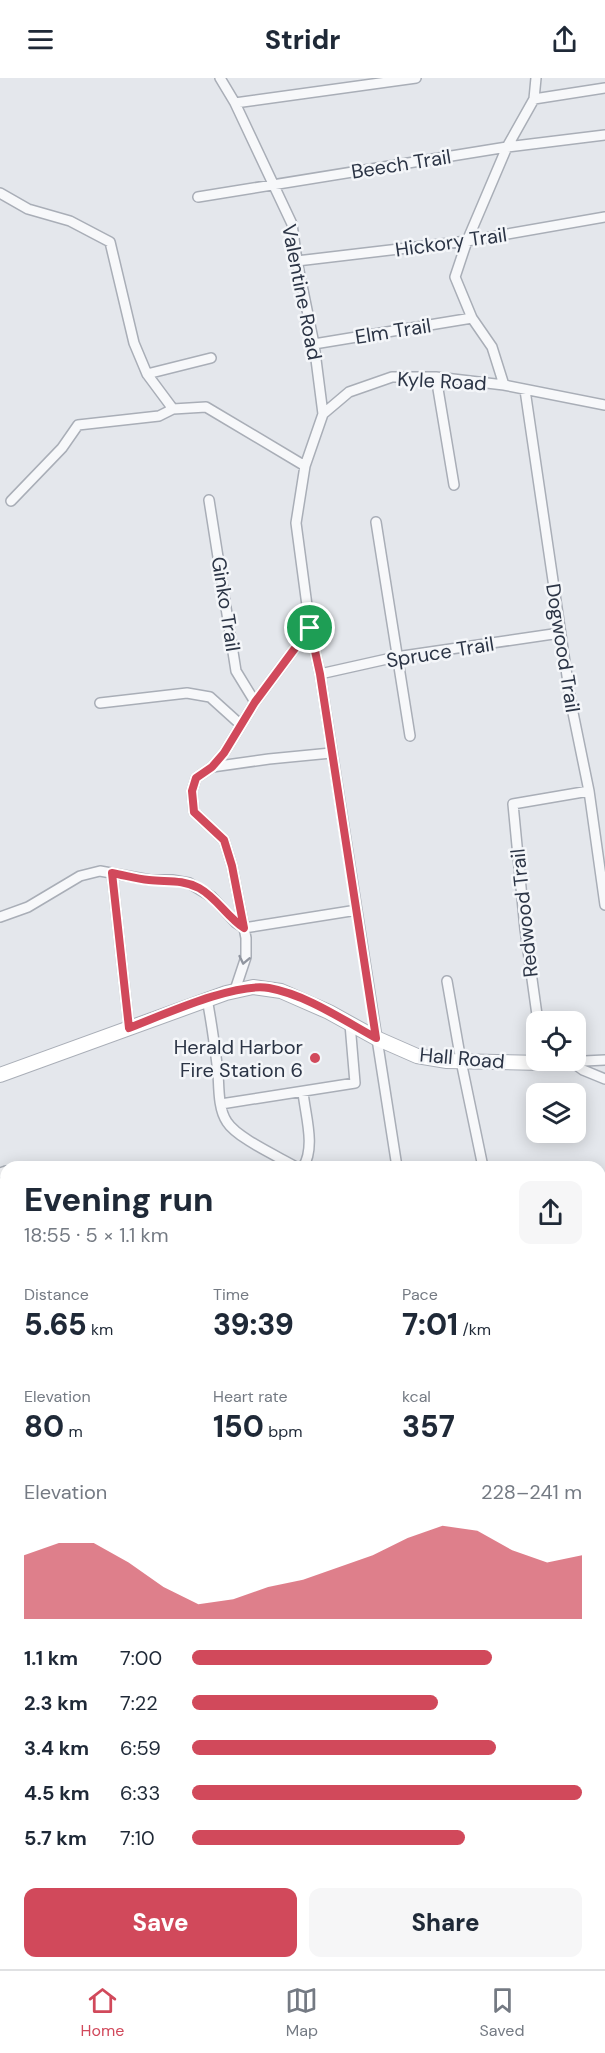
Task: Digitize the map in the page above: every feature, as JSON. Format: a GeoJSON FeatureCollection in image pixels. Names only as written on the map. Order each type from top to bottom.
{"type":"FeatureCollection","features":[{"type":"Feature","properties":{"kind":"street","name":"Valentine Road"},"geometry":{"type":"LineString","coordinates":[[220,78],[235,103],[272,186],[292,224],[314,344],[323,414]]}},
{"type":"Feature","properties":{"kind":"street"},"geometry":{"type":"LineString","coordinates":[[235,103],[416,78]]}},
{"type":"Feature","properties":{"kind":"street"},"geometry":{"type":"LineString","coordinates":[[504,384],[492,347],[472,318],[455,277],[467,241],[507,147],[534,99],[536,78]]}},
{"type":"Feature","properties":{"kind":"street"},"geometry":{"type":"LineString","coordinates":[[534,99],[605,88]]}},
{"type":"Feature","properties":{"kind":"street","name":"Beech Trail"},"geometry":{"type":"LineString","coordinates":[[198,197],[507,147],[605,135]]}},
{"type":"Feature","properties":{"kind":"street"},"geometry":{"type":"LineString","coordinates":[[0,193],[28,209],[70,221],[110,242],[134,343],[147,374],[173,409]]}},
{"type":"Feature","properties":{"kind":"street","name":"Hickory Trail"},"geometry":{"type":"LineString","coordinates":[[297,261],[467,241],[605,217]]}},
{"type":"Feature","properties":{"kind":"street","name":"Elm Trail"},"geometry":{"type":"LineString","coordinates":[[314,344],[472,318]]}},
{"type":"Feature","properties":{"kind":"street"},"geometry":{"type":"LineString","coordinates":[[147,374],[211,358]]}},
{"type":"Feature","properties":{"kind":"street","name":"Kyle Road"},"geometry":{"type":"LineString","coordinates":[[323,414],[349,392],[392,377],[436,377],[504,384],[605,405]]}},
{"type":"Feature","properties":{"kind":"street"},"geometry":{"type":"LineString","coordinates":[[436,377],[454,485]]}},
{"type":"Feature","properties":{"kind":"street","name":"Dogwood Trail"},"geometry":{"type":"LineString","coordinates":[[525,390],[560,633],[571,703],[590,791],[605,905]]}},
{"type":"Feature","properties":{"kind":"street"},"geometry":{"type":"LineString","coordinates":[[11,501],[62,448],[78,425],[159,416],[173,409],[206,407],[305,466]]}},
{"type":"Feature","properties":{"kind":"street"},"geometry":{"type":"LineString","coordinates":[[323,414],[305,466],[296,523],[310,628],[320,674],[396,1161]]}},
{"type":"Feature","properties":{"kind":"street","name":"Ginko Trail"},"geometry":{"type":"LineString","coordinates":[[210,500],[236,671],[255,702]]}},
{"type":"Feature","properties":{"kind":"street"},"geometry":{"type":"LineString","coordinates":[[376,522],[410,736]]}},
{"type":"Feature","properties":{"kind":"street"},"geometry":{"type":"LineString","coordinates":[[230,991],[246,957],[244,928],[232,866],[224,840],[194,812],[192,791],[196,778],[212,767],[224,753],[255,702],[310,628]]}},
{"type":"Feature","properties":{"kind":"street","name":"Spruce Trail"},"geometry":{"type":"LineString","coordinates":[[320,674],[396,657],[560,633]]}},
{"type":"Feature","properties":{"kind":"street"},"geometry":{"type":"LineString","coordinates":[[100,703],[187,693],[210,697],[242,725]]}},
{"type":"Feature","properties":{"kind":"street"},"geometry":{"type":"LineString","coordinates":[[212,767],[331,753]]}},
{"type":"Feature","properties":{"kind":"street","name":"Redwood Trail"},"geometry":{"type":"LineString","coordinates":[[536,1011],[525,929],[513,804],[590,791]]}},
{"type":"Feature","properties":{"kind":"street"},"geometry":{"type":"LineString","coordinates":[[0,917],[28,907],[80,876],[100,871],[150,880],[189,883],[212,897],[236,923],[244,928],[357,910]]}},
{"type":"Feature","properties":{"kind":"street"},"geometry":{"type":"LineString","coordinates":[[112,873],[129,1028]]}},
{"type":"Feature","properties":{"kind":"street"},"geometry":{"type":"LineString","coordinates":[[447,981],[482,1161]]}},
{"type":"Feature","properties":{"kind":"street","name":"Hall Road"},"geometry":{"type":"LineString","coordinates":[[0,1076],[207,999],[230,991],[253,987],[281,991],[417,1056],[461,1061],[526,1062]]}},
{"type":"Feature","properties":{"kind":"street"},"geometry":{"type":"LineString","coordinates":[[207,999],[221,1104],[226,1121],[231,1127],[286,1161]]}},
{"type":"Feature","properties":{"kind":"street"},"geometry":{"type":"LineString","coordinates":[[221,1104],[355,1083],[350,1024]]}},
{"type":"Feature","properties":{"kind":"street","name":"Hall Road"},"geometry":{"type":"LineString","coordinates":[[586,1061],[605,1060]]}},
{"type":"Feature","properties":{"kind":"street"},"geometry":{"type":"LineString","coordinates":[[585,1071],[605,1079]]}},
{"type":"Feature","properties":{"kind":"street"},"geometry":{"type":"LineString","coordinates":[[303,1092],[309,1142],[309,1154],[306,1161]]}},
{"type":"Feature","properties":{"kind":"place","name":"Herald Harbor Fire Station 6"},"geometry":{"type":"Point","coordinates":[315,1058]}},
{"type":"Feature","properties":{"kind":"route"},"geometry":{"type":"LineString","coordinates":[[310,628],[320,674],[376,1038],[293,995],[266,987],[235,990],[129,1028],[112,873],[150,880],[189,883],[212,897],[236,923],[244,928],[232,866],[224,840],[194,812],[192,791],[196,778],[212,767],[224,753],[255,702],[310,628]]}}]}
